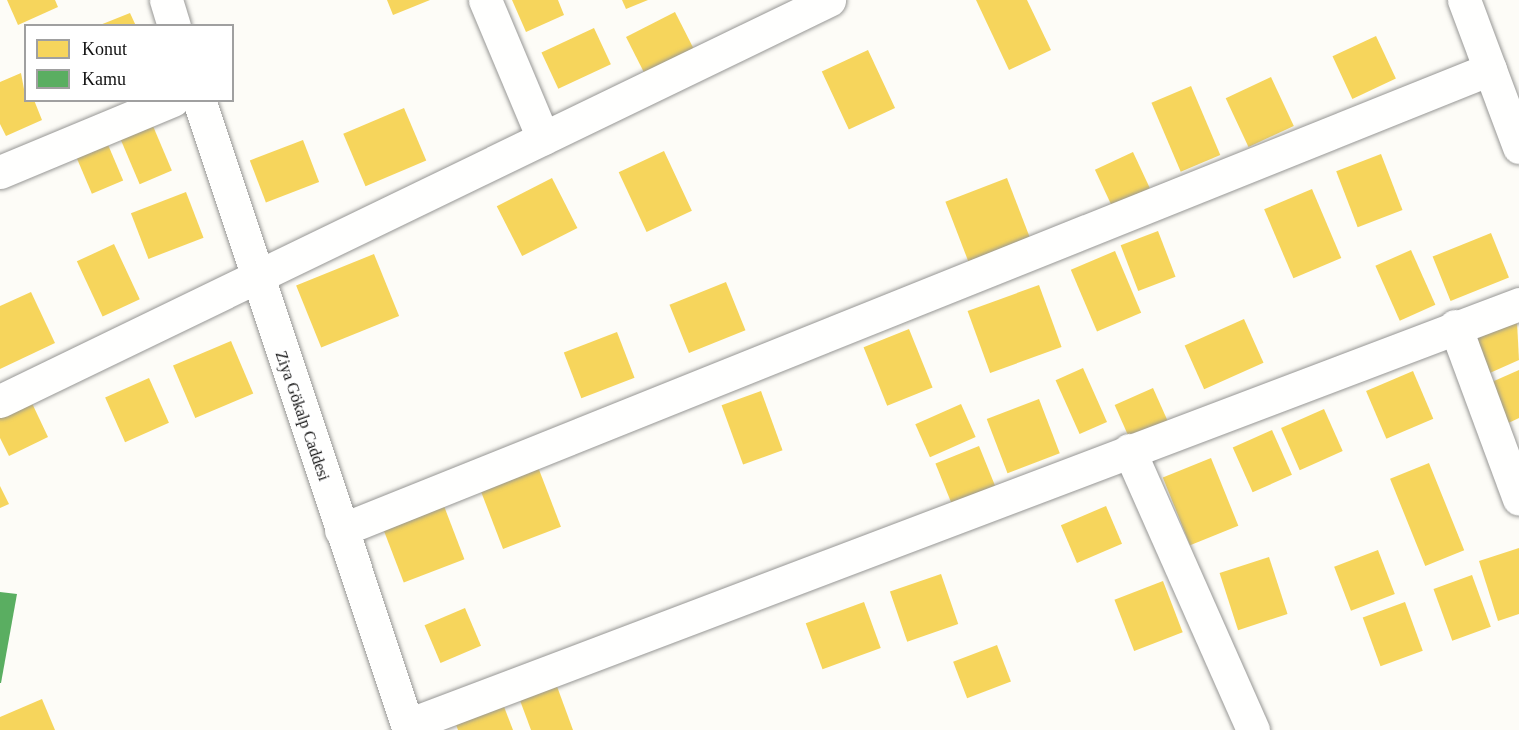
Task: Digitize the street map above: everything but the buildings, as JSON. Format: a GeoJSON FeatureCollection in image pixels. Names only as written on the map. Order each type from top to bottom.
{"type":"FeatureCollection","features":[{"type":"Feature","properties":{"kind":"street"},"geometry":{"type":"LineString","coordinates":[[166,0],[173,24]]}},
{"type":"Feature","properties":{"kind":"street"},"geometry":{"type":"LineString","coordinates":[[485,0],[543,138]]}},
{"type":"Feature","properties":{"kind":"street"},"geometry":{"type":"LineString","coordinates":[[0,401],[829,0]]}},
{"type":"Feature","properties":{"kind":"street"},"geometry":{"type":"LineString","coordinates":[[1464,0],[1519,147]]}},
{"type":"Feature","properties":{"kind":"street"},"geometry":{"type":"LineString","coordinates":[[341,530],[1490,69]]}},
{"type":"Feature","properties":{"kind":"street"},"geometry":{"type":"LineString","coordinates":[[0,172],[168,102]]}},
{"type":"Feature","properties":{"kind":"street","name":"Ziya Gökalp Caddesi"},"geometry":{"type":"LineString","coordinates":[[200,102],[409,728]]}},
{"type":"Feature","properties":{"kind":"street"},"geometry":{"type":"LineString","coordinates":[[409,728],[1129,450],[1455,326],[1519,304]]}},
{"type":"Feature","properties":{"kind":"street"},"geometry":{"type":"LineString","coordinates":[[1455,326],[1519,499]]}},
{"type":"Feature","properties":{"kind":"street"},"geometry":{"type":"LineString","coordinates":[[1129,450],[1253,730]]}}]}
